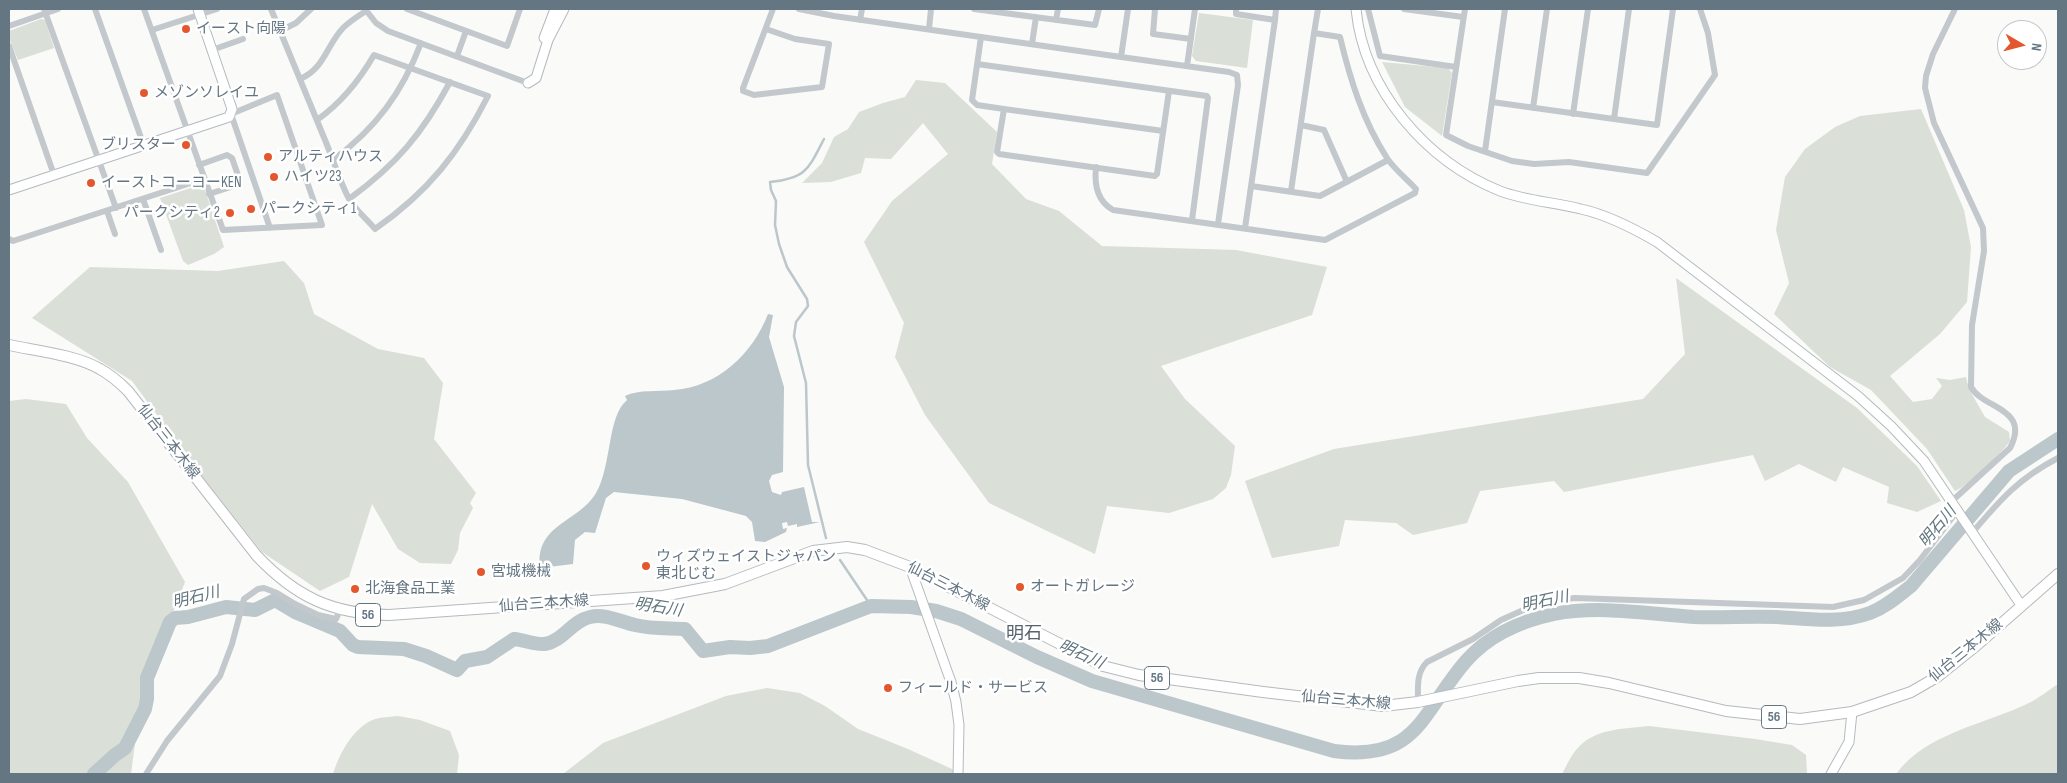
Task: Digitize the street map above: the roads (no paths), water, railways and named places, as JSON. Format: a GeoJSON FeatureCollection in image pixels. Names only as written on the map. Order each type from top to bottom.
{"type":"FeatureCollection","features":[{"type":"Feature","properties":{"kind":"main road","name":"仙台三本木線"},"geometry":{"type":"LineString","coordinates":[[9,346],[83,362],[99,368],[114,378],[128,391],[257,556],[271,570],[304,594],[324,605],[368,615],[663,596],[725,584],[814,551],[837,548],[866,550],[910,567],[1069,650],[1103,666],[1119,671],[1264,692],[1391,706],[1523,680],[1571,678],[1609,683],[1726,711],[1800,719],[1852,712],[1912,692],[1938,677],[2058,574]]}},
{"type":"Feature","properties":{"kind":"street"},"geometry":{"type":"LineString","coordinates":[[9,26],[45,11],[58,9]]}},
{"type":"Feature","properties":{"kind":"street"},"geometry":{"type":"LineString","coordinates":[[96,9],[144,146]]}},
{"type":"Feature","properties":{"kind":"street"},"geometry":{"type":"LineString","coordinates":[[9,189],[99,161],[188,131],[228,117],[231,114],[277,95],[322,225],[222,230],[188,131],[144,9]]}},
{"type":"Feature","properties":{"kind":"street"},"geometry":{"type":"LineString","coordinates":[[152,30],[199,11],[218,9]]}},
{"type":"Feature","properties":{"kind":"street"},"geometry":{"type":"LineString","coordinates":[[271,9],[349,199],[375,229],[403,210],[452,157],[468,134],[488,96],[374,55],[352,88],[329,112],[317,120]]}},
{"type":"Feature","properties":{"kind":"street"},"geometry":{"type":"LineString","coordinates":[[280,32],[296,23],[311,9]]}},
{"type":"Feature","properties":{"kind":"street"},"geometry":{"type":"LineString","coordinates":[[407,9],[507,46],[520,9]]}},
{"type":"Feature","properties":{"kind":"street"},"geometry":{"type":"LineString","coordinates":[[528,83],[555,9]]}},
{"type":"Feature","properties":{"kind":"street"},"geometry":{"type":"LineString","coordinates":[[528,83],[536,78],[548,40],[564,9]]}},
{"type":"Feature","properties":{"kind":"street"},"geometry":{"type":"LineString","coordinates":[[766,29],[795,38],[829,44],[822,87],[820,89],[754,95],[743,91],[773,9]]}},
{"type":"Feature","properties":{"kind":"street"},"geometry":{"type":"LineString","coordinates":[[799,9],[860,20],[1234,73],[1239,79],[1218,224]]}},
{"type":"Feature","properties":{"kind":"street"},"geometry":{"type":"LineString","coordinates":[[860,20],[862,9]]}},
{"type":"Feature","properties":{"kind":"street"},"geometry":{"type":"LineString","coordinates":[[928,29],[931,9]]}},
{"type":"Feature","properties":{"kind":"street"},"geometry":{"type":"LineString","coordinates":[[974,9],[1017,12],[1036,17],[1095,26],[1099,9]]}},
{"type":"Feature","properties":{"kind":"street"},"geometry":{"type":"LineString","coordinates":[[1056,20],[1058,9]]}},
{"type":"Feature","properties":{"kind":"street"},"geometry":{"type":"LineString","coordinates":[[1121,57],[1128,9]]}},
{"type":"Feature","properties":{"kind":"street"},"geometry":{"type":"LineString","coordinates":[[1155,9],[1153,34],[1191,40]]}},
{"type":"Feature","properties":{"kind":"street"},"geometry":{"type":"LineString","coordinates":[[1187,66],[1196,9]]}},
{"type":"Feature","properties":{"kind":"street"},"geometry":{"type":"LineString","coordinates":[[1236,9],[1236,14],[1275,20]]}},
{"type":"Feature","properties":{"kind":"street"},"geometry":{"type":"LineString","coordinates":[[1245,228],[1276,9]]}},
{"type":"Feature","properties":{"kind":"street"},"geometry":{"type":"LineString","coordinates":[[1291,192],[1318,9]]}},
{"type":"Feature","properties":{"kind":"street"},"geometry":{"type":"LineString","coordinates":[[1356,9],[1367,55],[1382,88],[1405,122],[1440,156],[1465,173],[1500,191],[1534,201],[1598,213],[1627,225],[1657,242],[1873,408],[1908,443],[1952,501],[2021,605]]}},
{"type":"Feature","properties":{"kind":"street"},"geometry":{"type":"LineString","coordinates":[[1368,9],[1380,56],[1456,67]]}},
{"type":"Feature","properties":{"kind":"street"},"geometry":{"type":"LineString","coordinates":[[1404,9],[1463,17]]}},
{"type":"Feature","properties":{"kind":"street"},"geometry":{"type":"LineString","coordinates":[[1465,9],[1446,134],[1468,146],[1512,161],[1534,164],[1569,162],[1646,173],[1715,75],[1708,34],[1700,9]]}},
{"type":"Feature","properties":{"kind":"street"},"geometry":{"type":"LineString","coordinates":[[1485,151],[1505,9]]}},
{"type":"Feature","properties":{"kind":"street"},"geometry":{"type":"LineString","coordinates":[[1533,108],[1547,9]]}},
{"type":"Feature","properties":{"kind":"street"},"geometry":{"type":"LineString","coordinates":[[1573,114],[1588,9]]}},
{"type":"Feature","properties":{"kind":"street"},"geometry":{"type":"LineString","coordinates":[[1614,119],[1629,9]]}},
{"type":"Feature","properties":{"kind":"street"},"geometry":{"type":"LineString","coordinates":[[1492,102],[1657,125],[1673,9]]}},
{"type":"Feature","properties":{"kind":"street"},"geometry":{"type":"LineString","coordinates":[[1952,501],[2010,448],[2014,438],[2014,427],[2004,410],[1976,394],[1971,387],[1972,325],[1984,252],[1983,228],[1934,123],[1925,94],[1926,76],[1933,54],[1955,9]]}},
{"type":"Feature","properties":{"kind":"street"},"geometry":{"type":"LineString","coordinates":[[300,79],[311,74],[317,68],[342,29],[365,10],[376,23],[388,31],[528,83]]}},
{"type":"Feature","properties":{"kind":"street"},"geometry":{"type":"LineString","coordinates":[[45,11],[116,208]]}},
{"type":"Feature","properties":{"kind":"street"},"geometry":{"type":"LineString","coordinates":[[199,11],[232,108],[231,114],[270,228]]}},
{"type":"Feature","properties":{"kind":"street"},"geometry":{"type":"LineString","coordinates":[[1032,44],[1036,17]]}},
{"type":"Feature","properties":{"kind":"street"},"geometry":{"type":"LineString","coordinates":[[456,56],[466,31]]}},
{"type":"Feature","properties":{"kind":"street"},"geometry":{"type":"LineString","coordinates":[[1096,168],[1099,198],[1108,207],[1119,211],[1329,239],[1415,193],[1416,188],[1388,160],[1361,108],[1340,36],[1314,33]]}},
{"type":"Feature","properties":{"kind":"street"},"geometry":{"type":"LineString","coordinates":[[981,37],[972,100],[977,105],[1163,131]]}},
{"type":"Feature","properties":{"kind":"street"},"geometry":{"type":"LineString","coordinates":[[212,50],[243,39]]}},
{"type":"Feature","properties":{"kind":"street"},"geometry":{"type":"LineString","coordinates":[[333,160],[353,145],[387,108],[400,90],[421,44]]}},
{"type":"Feature","properties":{"kind":"street"},"geometry":{"type":"LineString","coordinates":[[9,46],[54,175]]}},
{"type":"Feature","properties":{"kind":"street"},"geometry":{"type":"LineString","coordinates":[[977,64],[1208,98],[1192,220]]}},
{"type":"Feature","properties":{"kind":"street"},"geometry":{"type":"LineString","coordinates":[[349,199],[389,167],[408,148],[424,127],[450,82]]}},
{"type":"Feature","properties":{"kind":"street"},"geometry":{"type":"LineString","coordinates":[[1004,109],[998,152],[1000,154],[1155,176],[1157,174],[1169,91]]}},
{"type":"Feature","properties":{"kind":"street"},"geometry":{"type":"LineString","coordinates":[[1301,125],[1324,130],[1346,182]]}},
{"type":"Feature","properties":{"kind":"street"},"geometry":{"type":"LineString","coordinates":[[199,165],[227,156],[232,158],[240,180],[237,185],[209,194]]}},
{"type":"Feature","properties":{"kind":"street"},"geometry":{"type":"LineString","coordinates":[[1251,186],[1320,196],[1388,160]]}},
{"type":"Feature","properties":{"kind":"street"},"geometry":{"type":"LineString","coordinates":[[9,239],[14,241],[203,178]]}},
{"type":"Feature","properties":{"kind":"street"},"geometry":{"type":"LineString","coordinates":[[143,199],[160,250]]}},
{"type":"Feature","properties":{"kind":"street"},"geometry":{"type":"LineString","coordinates":[[107,211],[115,234]]}},
{"type":"Feature","properties":{"kind":"street"},"geometry":{"type":"LineString","coordinates":[[1971,532],[1998,501],[2020,481],[2058,458]]}},
{"type":"Feature","properties":{"kind":"street"},"geometry":{"type":"LineString","coordinates":[[1423,701],[1418,677],[1427,662],[1472,639],[1501,620],[1530,607],[1551,601],[1575,598],[1833,607],[1864,600],[1903,578],[1920,560],[1958,512]]}},
{"type":"Feature","properties":{"kind":"street"},"geometry":{"type":"LineString","coordinates":[[910,567],[951,682],[956,702],[959,725],[958,774]]}},
{"type":"Feature","properties":{"kind":"street"},"geometry":{"type":"LineString","coordinates":[[146,774],[167,741],[220,676],[244,599],[258,589],[264,588],[278,593],[318,615],[336,619],[340,610]]}},
{"type":"Feature","properties":{"kind":"street"},"geometry":{"type":"LineString","coordinates":[[1831,774],[1849,742],[1852,712]]}},
{"type":"Feature","properties":{"kind":"waterway"},"geometry":{"type":"LineString","coordinates":[[824,139],[814,158],[799,175],[770,182],[776,201],[775,225],[779,244],[787,267],[807,299],[808,306],[796,322],[794,336],[806,383],[808,465],[826,538]]}},
{"type":"Feature","properties":{"kind":"waterway","name":"明石川"},"geometry":{"type":"LineString","coordinates":[[94,774],[125,748],[145,709],[147,678],[170,622],[175,618],[188,617],[226,607],[255,610],[275,600],[295,612],[340,631],[353,645],[358,647],[404,649],[426,656],[457,670],[465,661],[487,657],[514,639],[545,644],[557,639],[578,622],[596,616],[647,627],[685,629],[703,651],[730,647],[750,648],[768,646],[871,606],[911,607],[936,611],[961,619],[1037,657],[1092,681],[1334,751],[1362,752],[1384,749],[1401,741],[1415,730],[1451,680],[1475,652],[1506,630],[1542,617],[1571,611],[1606,610],[1694,617],[1767,617],[1836,620],[1876,611],[1911,586],[2009,471],[2058,439]]}},
{"type":"Feature","properties":{"kind":"waterway"},"geometry":{"type":"LineString","coordinates":[[840,560],[871,606]]}},
{"type":"Feature","properties":{"kind":"place","name":"イースト向陽"},"geometry":{"type":"Point","coordinates":[186,29]}},
{"type":"Feature","properties":{"kind":"place","name":"メゾンソレイユ"},"geometry":{"type":"Point","coordinates":[144,93]}},
{"type":"Feature","properties":{"kind":"place","name":"ブリスター"},"geometry":{"type":"Point","coordinates":[186,145]}},
{"type":"Feature","properties":{"kind":"place","name":"アルティハウス"},"geometry":{"type":"Point","coordinates":[268,157]}},
{"type":"Feature","properties":{"kind":"place","name":"ハイツ23"},"geometry":{"type":"Point","coordinates":[274,177]}},
{"type":"Feature","properties":{"kind":"place","name":"イーストコーヨーKEN"},"geometry":{"type":"Point","coordinates":[91,183]}},
{"type":"Feature","properties":{"kind":"place","name":"パークシティ1"},"geometry":{"type":"Point","coordinates":[251,209]}},
{"type":"Feature","properties":{"kind":"place","name":"パークシティ2"},"geometry":{"type":"Point","coordinates":[230,213]}},
{"type":"Feature","properties":{"kind":"place","name":"ウィズウェイストジャパン 東北じむ"},"geometry":{"type":"Point","coordinates":[646,566]}},
{"type":"Feature","properties":{"kind":"place","name":"宮城機械"},"geometry":{"type":"Point","coordinates":[481,572]}},
{"type":"Feature","properties":{"kind":"place","name":"オートガレージ"},"geometry":{"type":"Point","coordinates":[1020,587]}},
{"type":"Feature","properties":{"kind":"place","name":"北海食品工業"},"geometry":{"type":"Point","coordinates":[355,589]}},
{"type":"Feature","properties":{"kind":"place","name":"フィールド・サービス"},"geometry":{"type":"Point","coordinates":[888,688]}},
{"type":"Feature","properties":{"kind":"district","name":"明石"},"geometry":{"type":"Point","coordinates":[1024,634]}}]}
